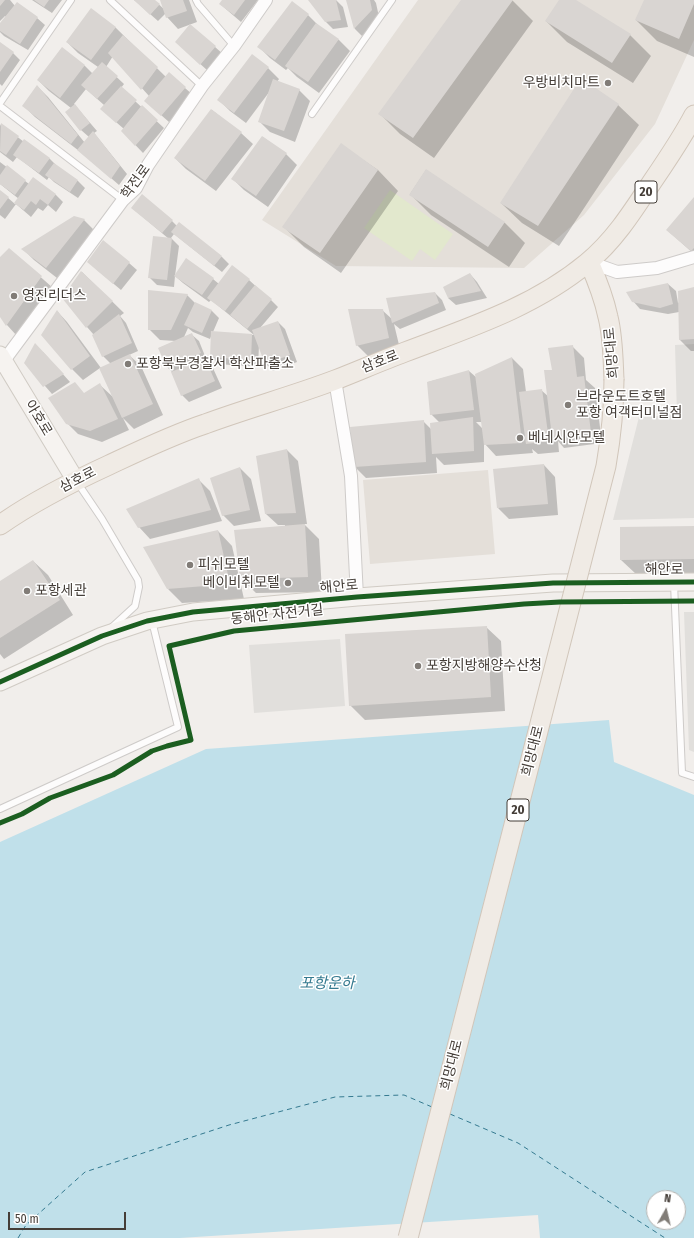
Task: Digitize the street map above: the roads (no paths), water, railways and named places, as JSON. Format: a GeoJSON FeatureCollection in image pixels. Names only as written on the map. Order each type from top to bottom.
{"type":"FeatureCollection","features":[{"type":"Feature","properties":{"kind":"main road","name":"삼호로"},"geometry":{"type":"LineString","coordinates":[[0,525],[76,480],[133,454],[203,424],[335,380],[470,328],[514,309],[558,284],[589,262],[610,240],[632,213],[669,157],[694,115]]}},
{"type":"Feature","properties":{"kind":"main road","name":"희망대로"},"geometry":{"type":"LineString","coordinates":[[408,1238],[604,472],[611,435],[614,408],[613,349],[609,318],[600,287],[589,262]]}},
{"type":"Feature","properties":{"kind":"street","name":"학전로"},"geometry":{"type":"LineString","coordinates":[[1,361],[123,200],[136,188],[148,165],[202,86],[234,46],[266,0]]}},
{"type":"Feature","properties":{"kind":"street"},"geometry":{"type":"LineString","coordinates":[[589,262],[617,272],[657,268],[694,257]]}},
{"type":"Feature","properties":{"kind":"street","name":"아호로"},"geometry":{"type":"LineString","coordinates":[[1,361],[76,480]]}},
{"type":"Feature","properties":{"kind":"street"},"geometry":{"type":"LineString","coordinates":[[335,380],[351,476],[357,597]]}},
{"type":"Feature","properties":{"kind":"street","name":"해안로"},"geometry":{"type":"LineString","coordinates":[[0,682],[102,636],[151,620],[193,612],[357,597],[553,583],[694,582]]}},
{"type":"Feature","properties":{"kind":"lane"},"geometry":{"type":"LineString","coordinates":[[71,0],[0,104],[123,200]]}},
{"type":"Feature","properties":{"kind":"lane"},"geometry":{"type":"LineString","coordinates":[[110,0],[202,86]]}},
{"type":"Feature","properties":{"kind":"lane"},"geometry":{"type":"LineString","coordinates":[[196,0],[234,46]]}},
{"type":"Feature","properties":{"kind":"lane"},"geometry":{"type":"LineString","coordinates":[[312,114],[392,0]]}},
{"type":"Feature","properties":{"kind":"lane"},"geometry":{"type":"LineString","coordinates":[[76,480],[106,526],[138,580],[139,587],[135,606],[102,636]]}},
{"type":"Feature","properties":{"kind":"lane"},"geometry":{"type":"LineString","coordinates":[[674,581],[682,773],[694,777]]}},
{"type":"Feature","properties":{"kind":"lane"},"geometry":{"type":"LineString","coordinates":[[0,809],[178,727],[151,620]]}},
{"type":"Feature","properties":{"kind":"water","name":"포항운하"},"geometry":{"type":"Polygon","coordinates":[[[609,720],[614,762],[694,795],[694,1238],[540,1238],[538,1215],[180,1238],[0,1238],[0,842],[206,749],[609,720]]]}},
{"type":"Feature","properties":{"kind":"place","name":"우방비치마트"},"geometry":{"type":"Point","coordinates":[608,83]}},
{"type":"Feature","properties":{"kind":"place","name":"영진리더스"},"geometry":{"type":"Point","coordinates":[14,296]}},
{"type":"Feature","properties":{"kind":"place","name":"포항북부경찰서 학산파출소"},"geometry":{"type":"Point","coordinates":[128,364]}},
{"type":"Feature","properties":{"kind":"place","name":"브라운도트호텔 포항 여객터미널점"},"geometry":{"type":"Point","coordinates":[568,405]}},
{"type":"Feature","properties":{"kind":"place","name":"베네시안모텔"},"geometry":{"type":"Point","coordinates":[520,438]}},
{"type":"Feature","properties":{"kind":"place","name":"피쉬모텔"},"geometry":{"type":"Point","coordinates":[190,565]}},
{"type":"Feature","properties":{"kind":"place","name":"베이비취모텔"},"geometry":{"type":"Point","coordinates":[288,583]}},
{"type":"Feature","properties":{"kind":"place","name":"포항세관"},"geometry":{"type":"Point","coordinates":[27,591]}},
{"type":"Feature","properties":{"kind":"place","name":"포항지방해양수산청"},"geometry":{"type":"Point","coordinates":[418,666]}}]}
